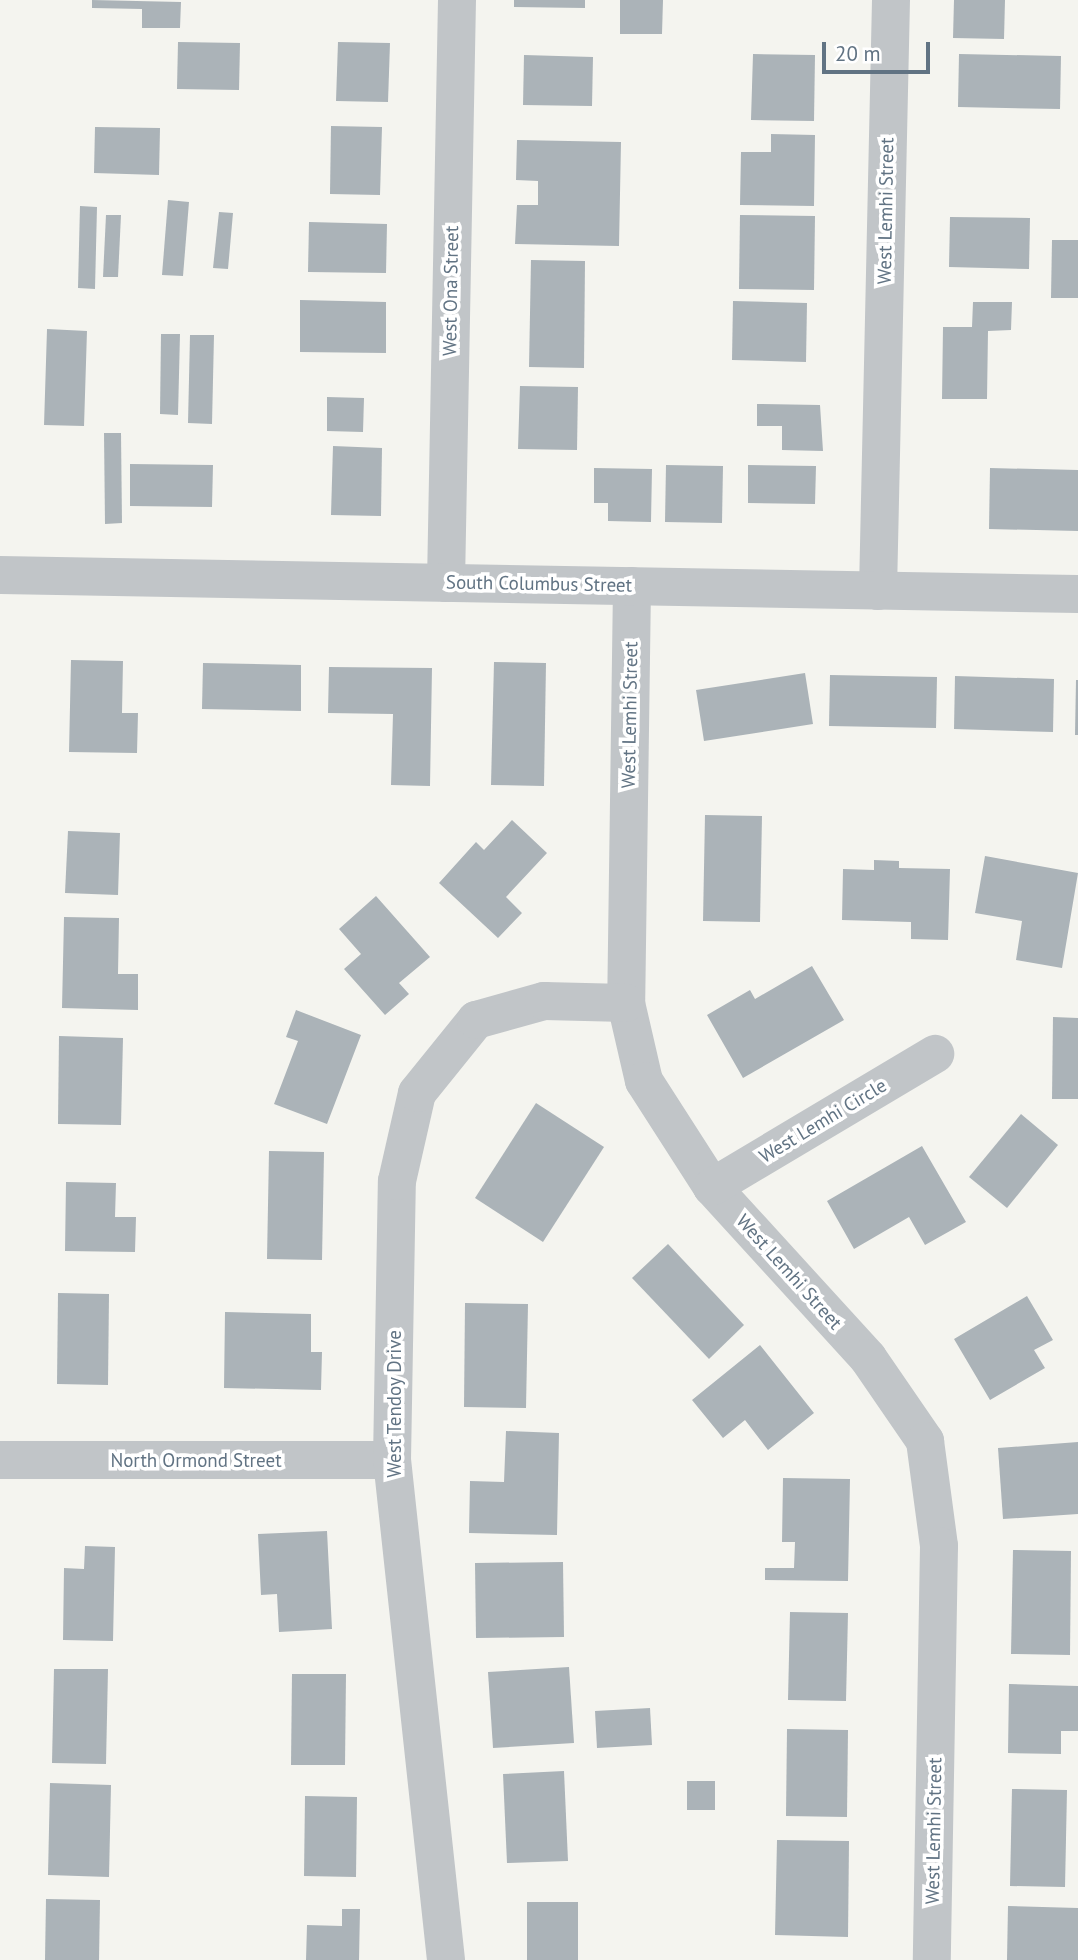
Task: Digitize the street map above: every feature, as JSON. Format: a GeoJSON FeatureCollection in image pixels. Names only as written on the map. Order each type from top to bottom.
{"type":"FeatureCollection","features":[{"type":"Feature","properties":{"kind":"street","name":"West Ona Street"},"geometry":{"type":"LineString","coordinates":[[446,583],[457,0]]}},
{"type":"Feature","properties":{"kind":"street","name":"West Lemhi Street"},"geometry":{"type":"LineString","coordinates":[[878,591],[891,0]]}},
{"type":"Feature","properties":{"kind":"street","name":"South Columbus Street"},"geometry":{"type":"LineString","coordinates":[[0,575],[1078,594]]}},
{"type":"Feature","properties":{"kind":"street","name":"West Lemhi Street"},"geometry":{"type":"LineString","coordinates":[[632,586],[626,1003],[644,1080],[712,1187],[868,1358],[925,1441],[939,1546],[932,1960]]}},
{"type":"Feature","properties":{"kind":"street","name":"West Tendoy Drive"},"geometry":{"type":"LineString","coordinates":[[446,1960],[392,1460],[397,1181],[417,1093],[476,1020],[544,1001],[626,1003]]}},
{"type":"Feature","properties":{"kind":"street","name":"West Lemhi Circle"},"geometry":{"type":"LineString","coordinates":[[712,1187],[934,1054]]}},
{"type":"Feature","properties":{"kind":"street","name":"North Ormond Street"},"geometry":{"type":"LineString","coordinates":[[0,1460],[392,1460]]}},
{"type":"Feature","properties":{"kind":"building"},"geometry":{"type":"Polygon","coordinates":[[[92,0],[181,2],[180,28],[142,28],[142,9],[92,8],[92,0]]]}},
{"type":"Feature","properties":{"kind":"building"},"geometry":{"type":"Polygon","coordinates":[[[514,0],[585,0],[585,8],[514,7],[514,0]]]}},
{"type":"Feature","properties":{"kind":"building"},"geometry":{"type":"Polygon","coordinates":[[[620,0],[663,0],[662,34],[620,34],[620,0]]]}},
{"type":"Feature","properties":{"kind":"building"},"geometry":{"type":"Polygon","coordinates":[[[954,0],[1005,0],[1004,39],[953,38],[954,0]]]}},
{"type":"Feature","properties":{"kind":"building"},"geometry":{"type":"Polygon","coordinates":[[[178,42],[240,43],[239,90],[177,89],[178,42]]]}},
{"type":"Feature","properties":{"kind":"building"},"geometry":{"type":"Polygon","coordinates":[[[338,42],[390,43],[388,102],[336,101],[338,42]]]}},
{"type":"Feature","properties":{"kind":"building"},"geometry":{"type":"Polygon","coordinates":[[[753,54],[815,55],[814,121],[751,120],[753,54]]]}},
{"type":"Feature","properties":{"kind":"building"},"geometry":{"type":"Polygon","coordinates":[[[959,54],[1061,56],[1060,109],[958,107],[959,54]]]}},
{"type":"Feature","properties":{"kind":"building"},"geometry":{"type":"Polygon","coordinates":[[[524,55],[593,57],[592,106],[523,105],[524,55]]]}},
{"type":"Feature","properties":{"kind":"building"},"geometry":{"type":"Polygon","coordinates":[[[331,126],[382,127],[380,195],[330,194],[331,126]]]}},
{"type":"Feature","properties":{"kind":"building"},"geometry":{"type":"Polygon","coordinates":[[[95,127],[160,128],[159,175],[94,173],[95,127]]]}},
{"type":"Feature","properties":{"kind":"building"},"geometry":{"type":"Polygon","coordinates":[[[771,134],[815,135],[814,206],[740,205],[741,152],[771,152],[771,134]]]}},
{"type":"Feature","properties":{"kind":"building"},"geometry":{"type":"Polygon","coordinates":[[[517,140],[621,142],[619,246],[515,244],[517,205],[538,205],[538,181],[516,180],[517,140]]]}},
{"type":"Feature","properties":{"kind":"building"},"geometry":{"type":"Polygon","coordinates":[[[168,200],[189,202],[183,276],[162,275],[168,200]]]}},
{"type":"Feature","properties":{"kind":"building"},"geometry":{"type":"Polygon","coordinates":[[[80,206],[97,207],[95,289],[78,288],[80,206]]]}},
{"type":"Feature","properties":{"kind":"building"},"geometry":{"type":"Polygon","coordinates":[[[219,212],[233,213],[228,269],[213,268],[219,212]]]}},
{"type":"Feature","properties":{"kind":"building"},"geometry":{"type":"Polygon","coordinates":[[[106,215],[121,215],[118,277],[103,277],[106,215]]]}},
{"type":"Feature","properties":{"kind":"building"},"geometry":{"type":"Polygon","coordinates":[[[740,215],[815,216],[814,290],[739,289],[740,215]]]}},
{"type":"Feature","properties":{"kind":"building"},"geometry":{"type":"Polygon","coordinates":[[[950,217],[1030,218],[1029,269],[949,267],[950,217]]]}},
{"type":"Feature","properties":{"kind":"building"},"geometry":{"type":"Polygon","coordinates":[[[309,222],[387,224],[386,273],[308,272],[309,222]]]}},
{"type":"Feature","properties":{"kind":"building"},"geometry":{"type":"Polygon","coordinates":[[[1052,240],[1078,240],[1078,298],[1051,298],[1052,240]]]}},
{"type":"Feature","properties":{"kind":"building"},"geometry":{"type":"Polygon","coordinates":[[[531,260],[585,261],[584,368],[529,367],[531,260]]]}},
{"type":"Feature","properties":{"kind":"building"},"geometry":{"type":"Polygon","coordinates":[[[300,300],[386,302],[386,353],[300,352],[300,300]]]}},
{"type":"Feature","properties":{"kind":"building"},"geometry":{"type":"Polygon","coordinates":[[[733,301],[807,303],[806,362],[732,360],[733,301]]]}},
{"type":"Feature","properties":{"kind":"building"},"geometry":{"type":"Polygon","coordinates":[[[973,302],[1012,302],[1011,330],[988,331],[987,399],[942,399],[943,327],[972,327],[973,302]]]}},
{"type":"Feature","properties":{"kind":"building"},"geometry":{"type":"Polygon","coordinates":[[[47,329],[87,331],[84,426],[44,425],[47,329]]]}},
{"type":"Feature","properties":{"kind":"building"},"geometry":{"type":"Polygon","coordinates":[[[161,334],[180,334],[178,415],[160,414],[161,334]]]}},
{"type":"Feature","properties":{"kind":"building"},"geometry":{"type":"Polygon","coordinates":[[[190,335],[214,335],[212,424],[188,423],[190,335]]]}},
{"type":"Feature","properties":{"kind":"building"},"geometry":{"type":"Polygon","coordinates":[[[520,386],[578,387],[577,450],[518,449],[520,386]]]}},
{"type":"Feature","properties":{"kind":"building"},"geometry":{"type":"Polygon","coordinates":[[[327,397],[364,398],[363,432],[327,431],[327,397]]]}},
{"type":"Feature","properties":{"kind":"building"},"geometry":{"type":"Polygon","coordinates":[[[757,404],[820,405],[823,451],[782,450],[782,426],[757,426],[757,404]]]}},
{"type":"Feature","properties":{"kind":"building"},"geometry":{"type":"Polygon","coordinates":[[[104,433],[121,433],[122,523],[105,524],[104,433]]]}},
{"type":"Feature","properties":{"kind":"building"},"geometry":{"type":"Polygon","coordinates":[[[333,446],[382,448],[381,516],[331,515],[333,446]]]}},
{"type":"Feature","properties":{"kind":"building"},"geometry":{"type":"Polygon","coordinates":[[[130,464],[213,465],[212,507],[130,506],[130,464]]]}},
{"type":"Feature","properties":{"kind":"building"},"geometry":{"type":"Polygon","coordinates":[[[666,465],[723,466],[722,523],[665,522],[666,465]]]}},
{"type":"Feature","properties":{"kind":"building"},"geometry":{"type":"Polygon","coordinates":[[[748,465],[816,466],[815,504],[748,503],[748,465]]]}},
{"type":"Feature","properties":{"kind":"building"},"geometry":{"type":"Polygon","coordinates":[[[594,468],[652,469],[651,522],[608,521],[608,503],[594,503],[594,468]]]}},
{"type":"Feature","properties":{"kind":"building"},"geometry":{"type":"Polygon","coordinates":[[[990,468],[1078,470],[1078,531],[989,529],[990,468]]]}},
{"type":"Feature","properties":{"kind":"building"},"geometry":{"type":"Polygon","coordinates":[[[71,660],[123,661],[122,713],[138,713],[137,753],[69,752],[71,660]]]}},
{"type":"Feature","properties":{"kind":"building"},"geometry":{"type":"Polygon","coordinates":[[[494,662],[546,663],[544,786],[491,785],[494,662]]]}},
{"type":"Feature","properties":{"kind":"building"},"geometry":{"type":"Polygon","coordinates":[[[203,663],[301,665],[301,711],[202,709],[203,663]]]}},
{"type":"Feature","properties":{"kind":"building"},"geometry":{"type":"Polygon","coordinates":[[[329,667],[432,668],[430,786],[391,785],[393,714],[328,713],[329,667]]]}},
{"type":"Feature","properties":{"kind":"building"},"geometry":{"type":"Polygon","coordinates":[[[805,673],[813,724],[704,741],[696,690],[805,673]]]}},
{"type":"Feature","properties":{"kind":"building"},"geometry":{"type":"Polygon","coordinates":[[[830,675],[937,677],[936,728],[829,726],[830,675]]]}},
{"type":"Feature","properties":{"kind":"building"},"geometry":{"type":"Polygon","coordinates":[[[955,676],[1054,679],[1053,732],[954,729],[955,676]]]}},
{"type":"Feature","properties":{"kind":"building"},"geometry":{"type":"Polygon","coordinates":[[[1078,680],[1078,735],[1075,735],[1078,680]]]}},
{"type":"Feature","properties":{"kind":"building"},"geometry":{"type":"Polygon","coordinates":[[[705,815],[762,816],[760,922],[703,921],[705,815]]]}},
{"type":"Feature","properties":{"kind":"building"},"geometry":{"type":"Polygon","coordinates":[[[512,820],[547,853],[506,897],[522,913],[498,938],[439,883],[476,842],[484,850],[512,820]]]}},
{"type":"Feature","properties":{"kind":"building"},"geometry":{"type":"Polygon","coordinates":[[[68,831],[120,833],[118,895],[65,893],[68,831]]]}},
{"type":"Feature","properties":{"kind":"building"},"geometry":{"type":"Polygon","coordinates":[[[985,856],[1078,873],[1062,968],[1016,960],[1022,921],[975,913],[985,856]]]}},
{"type":"Feature","properties":{"kind":"building"},"geometry":{"type":"Polygon","coordinates":[[[874,860],[899,861],[899,868],[950,869],[948,940],[911,939],[911,922],[842,920],[843,869],[874,870],[874,860]]]}},
{"type":"Feature","properties":{"kind":"building"},"geometry":{"type":"Polygon","coordinates":[[[376,896],[430,957],[399,983],[409,994],[385,1015],[344,969],[361,954],[339,929],[376,896]]]}},
{"type":"Feature","properties":{"kind":"building"},"geometry":{"type":"Polygon","coordinates":[[[64,917],[119,918],[118,974],[138,974],[138,1010],[62,1008],[64,917]]]}},
{"type":"Feature","properties":{"kind":"building"},"geometry":{"type":"Polygon","coordinates":[[[812,966],[844,1020],[743,1078],[707,1015],[750,990],[755,999],[812,966]]]}},
{"type":"Feature","properties":{"kind":"building"},"geometry":{"type":"Polygon","coordinates":[[[296,1010],[361,1035],[327,1124],[274,1104],[298,1041],[286,1037],[296,1010]]]}},
{"type":"Feature","properties":{"kind":"building"},"geometry":{"type":"Polygon","coordinates":[[[1053,1017],[1078,1018],[1078,1099],[1052,1099],[1053,1017]]]}},
{"type":"Feature","properties":{"kind":"building"},"geometry":{"type":"Polygon","coordinates":[[[59,1036],[123,1038],[121,1125],[58,1124],[59,1036]]]}},
{"type":"Feature","properties":{"kind":"building"},"geometry":{"type":"Polygon","coordinates":[[[536,1103],[604,1147],[543,1242],[475,1198],[536,1103]]]}},
{"type":"Feature","properties":{"kind":"building"},"geometry":{"type":"Polygon","coordinates":[[[1021,1114],[1058,1145],[1007,1208],[969,1177],[1021,1114]]]}},
{"type":"Feature","properties":{"kind":"building"},"geometry":{"type":"Polygon","coordinates":[[[922,1146],[966,1222],[925,1245],[909,1217],[854,1249],[827,1201],[922,1146]]]}},
{"type":"Feature","properties":{"kind":"building"},"geometry":{"type":"Polygon","coordinates":[[[269,1151],[324,1152],[322,1260],[267,1259],[269,1151]]]}},
{"type":"Feature","properties":{"kind":"building"},"geometry":{"type":"Polygon","coordinates":[[[66,1182],[116,1183],[115,1217],[136,1217],[135,1252],[65,1251],[66,1182]]]}},
{"type":"Feature","properties":{"kind":"building"},"geometry":{"type":"Polygon","coordinates":[[[668,1244],[744,1325],[709,1359],[632,1278],[668,1244]]]}},
{"type":"Feature","properties":{"kind":"building"},"geometry":{"type":"Polygon","coordinates":[[[58,1293],[109,1294],[108,1385],[57,1384],[58,1293]]]}},
{"type":"Feature","properties":{"kind":"building"},"geometry":{"type":"Polygon","coordinates":[[[1027,1296],[1053,1340],[1034,1350],[1045,1368],[990,1400],[954,1339],[1027,1296]]]}},
{"type":"Feature","properties":{"kind":"building"},"geometry":{"type":"Polygon","coordinates":[[[465,1303],[528,1304],[526,1408],[464,1407],[465,1303]]]}},
{"type":"Feature","properties":{"kind":"building"},"geometry":{"type":"Polygon","coordinates":[[[225,1312],[311,1314],[311,1352],[322,1352],[321,1390],[224,1388],[225,1312]]]}},
{"type":"Feature","properties":{"kind":"building"},"geometry":{"type":"Polygon","coordinates":[[[760,1345],[814,1413],[768,1450],[745,1420],[723,1438],[692,1400],[760,1345]]]}},
{"type":"Feature","properties":{"kind":"building"},"geometry":{"type":"Polygon","coordinates":[[[506,1431],[559,1433],[557,1535],[469,1533],[470,1481],[504,1482],[506,1431]]]}},
{"type":"Feature","properties":{"kind":"building"},"geometry":{"type":"Polygon","coordinates":[[[1078,1442],[1078,1514],[1003,1519],[998,1448],[1078,1442]]]}},
{"type":"Feature","properties":{"kind":"building"},"geometry":{"type":"Polygon","coordinates":[[[783,1478],[850,1479],[848,1581],[765,1580],[765,1568],[794,1568],[795,1542],[782,1542],[783,1478]]]}},
{"type":"Feature","properties":{"kind":"building"},"geometry":{"type":"Polygon","coordinates":[[[327,1531],[332,1629],[279,1632],[277,1594],[261,1595],[258,1534],[327,1531]]]}},
{"type":"Feature","properties":{"kind":"building"},"geometry":{"type":"Polygon","coordinates":[[[85,1546],[115,1547],[113,1641],[63,1640],[64,1568],[84,1569],[85,1546]]]}},
{"type":"Feature","properties":{"kind":"building"},"geometry":{"type":"Polygon","coordinates":[[[1013,1550],[1071,1551],[1070,1655],[1011,1654],[1013,1550]]]}},
{"type":"Feature","properties":{"kind":"building"},"geometry":{"type":"Polygon","coordinates":[[[563,1562],[564,1637],[476,1638],[475,1563],[563,1562]]]}},
{"type":"Feature","properties":{"kind":"building"},"geometry":{"type":"Polygon","coordinates":[[[790,1612],[848,1613],[846,1701],[788,1700],[790,1612]]]}},
{"type":"Feature","properties":{"kind":"building"},"geometry":{"type":"Polygon","coordinates":[[[569,1667],[574,1743],[493,1748],[488,1672],[569,1667]]]}},
{"type":"Feature","properties":{"kind":"building"},"geometry":{"type":"Polygon","coordinates":[[[54,1669],[108,1669],[106,1764],[52,1763],[54,1669]]]}},
{"type":"Feature","properties":{"kind":"building"},"geometry":{"type":"Polygon","coordinates":[[[292,1674],[346,1674],[345,1765],[291,1765],[292,1674]]]}},
{"type":"Feature","properties":{"kind":"building"},"geometry":{"type":"Polygon","coordinates":[[[1009,1684],[1078,1686],[1078,1731],[1061,1731],[1061,1754],[1008,1753],[1009,1684]]]}},
{"type":"Feature","properties":{"kind":"building"},"geometry":{"type":"Polygon","coordinates":[[[650,1708],[652,1745],[597,1748],[595,1711],[650,1708]]]}},
{"type":"Feature","properties":{"kind":"building"},"geometry":{"type":"Polygon","coordinates":[[[787,1729],[848,1730],[847,1817],[786,1816],[787,1729]]]}},
{"type":"Feature","properties":{"kind":"building"},"geometry":{"type":"Polygon","coordinates":[[[564,1771],[568,1861],[507,1863],[503,1774],[564,1771]]]}},
{"type":"Feature","properties":{"kind":"building"},"geometry":{"type":"Polygon","coordinates":[[[687,1781],[715,1781],[715,1810],[687,1810],[687,1781]]]}},
{"type":"Feature","properties":{"kind":"building"},"geometry":{"type":"Polygon","coordinates":[[[50,1783],[111,1785],[109,1877],[48,1875],[50,1783]]]}},
{"type":"Feature","properties":{"kind":"building"},"geometry":{"type":"Polygon","coordinates":[[[1012,1789],[1067,1790],[1065,1887],[1010,1886],[1012,1789]]]}},
{"type":"Feature","properties":{"kind":"building"},"geometry":{"type":"Polygon","coordinates":[[[305,1796],[357,1797],[356,1877],[304,1876],[305,1796]]]}},
{"type":"Feature","properties":{"kind":"building"},"geometry":{"type":"Polygon","coordinates":[[[777,1840],[849,1841],[848,1937],[775,1935],[777,1840]]]}},
{"type":"Feature","properties":{"kind":"building"},"geometry":{"type":"Polygon","coordinates":[[[46,1899],[100,1900],[99,1960],[45,1960],[46,1899]]]}},
{"type":"Feature","properties":{"kind":"building"},"geometry":{"type":"Polygon","coordinates":[[[527,1902],[578,1902],[578,1960],[527,1960],[527,1902]]]}},
{"type":"Feature","properties":{"kind":"building"},"geometry":{"type":"Polygon","coordinates":[[[1008,1906],[1078,1908],[1078,1960],[1007,1960],[1008,1906]]]}},
{"type":"Feature","properties":{"kind":"building"},"geometry":{"type":"Polygon","coordinates":[[[342,1909],[360,1909],[359,1960],[306,1960],[307,1925],[342,1926],[342,1909]]]}}]}
